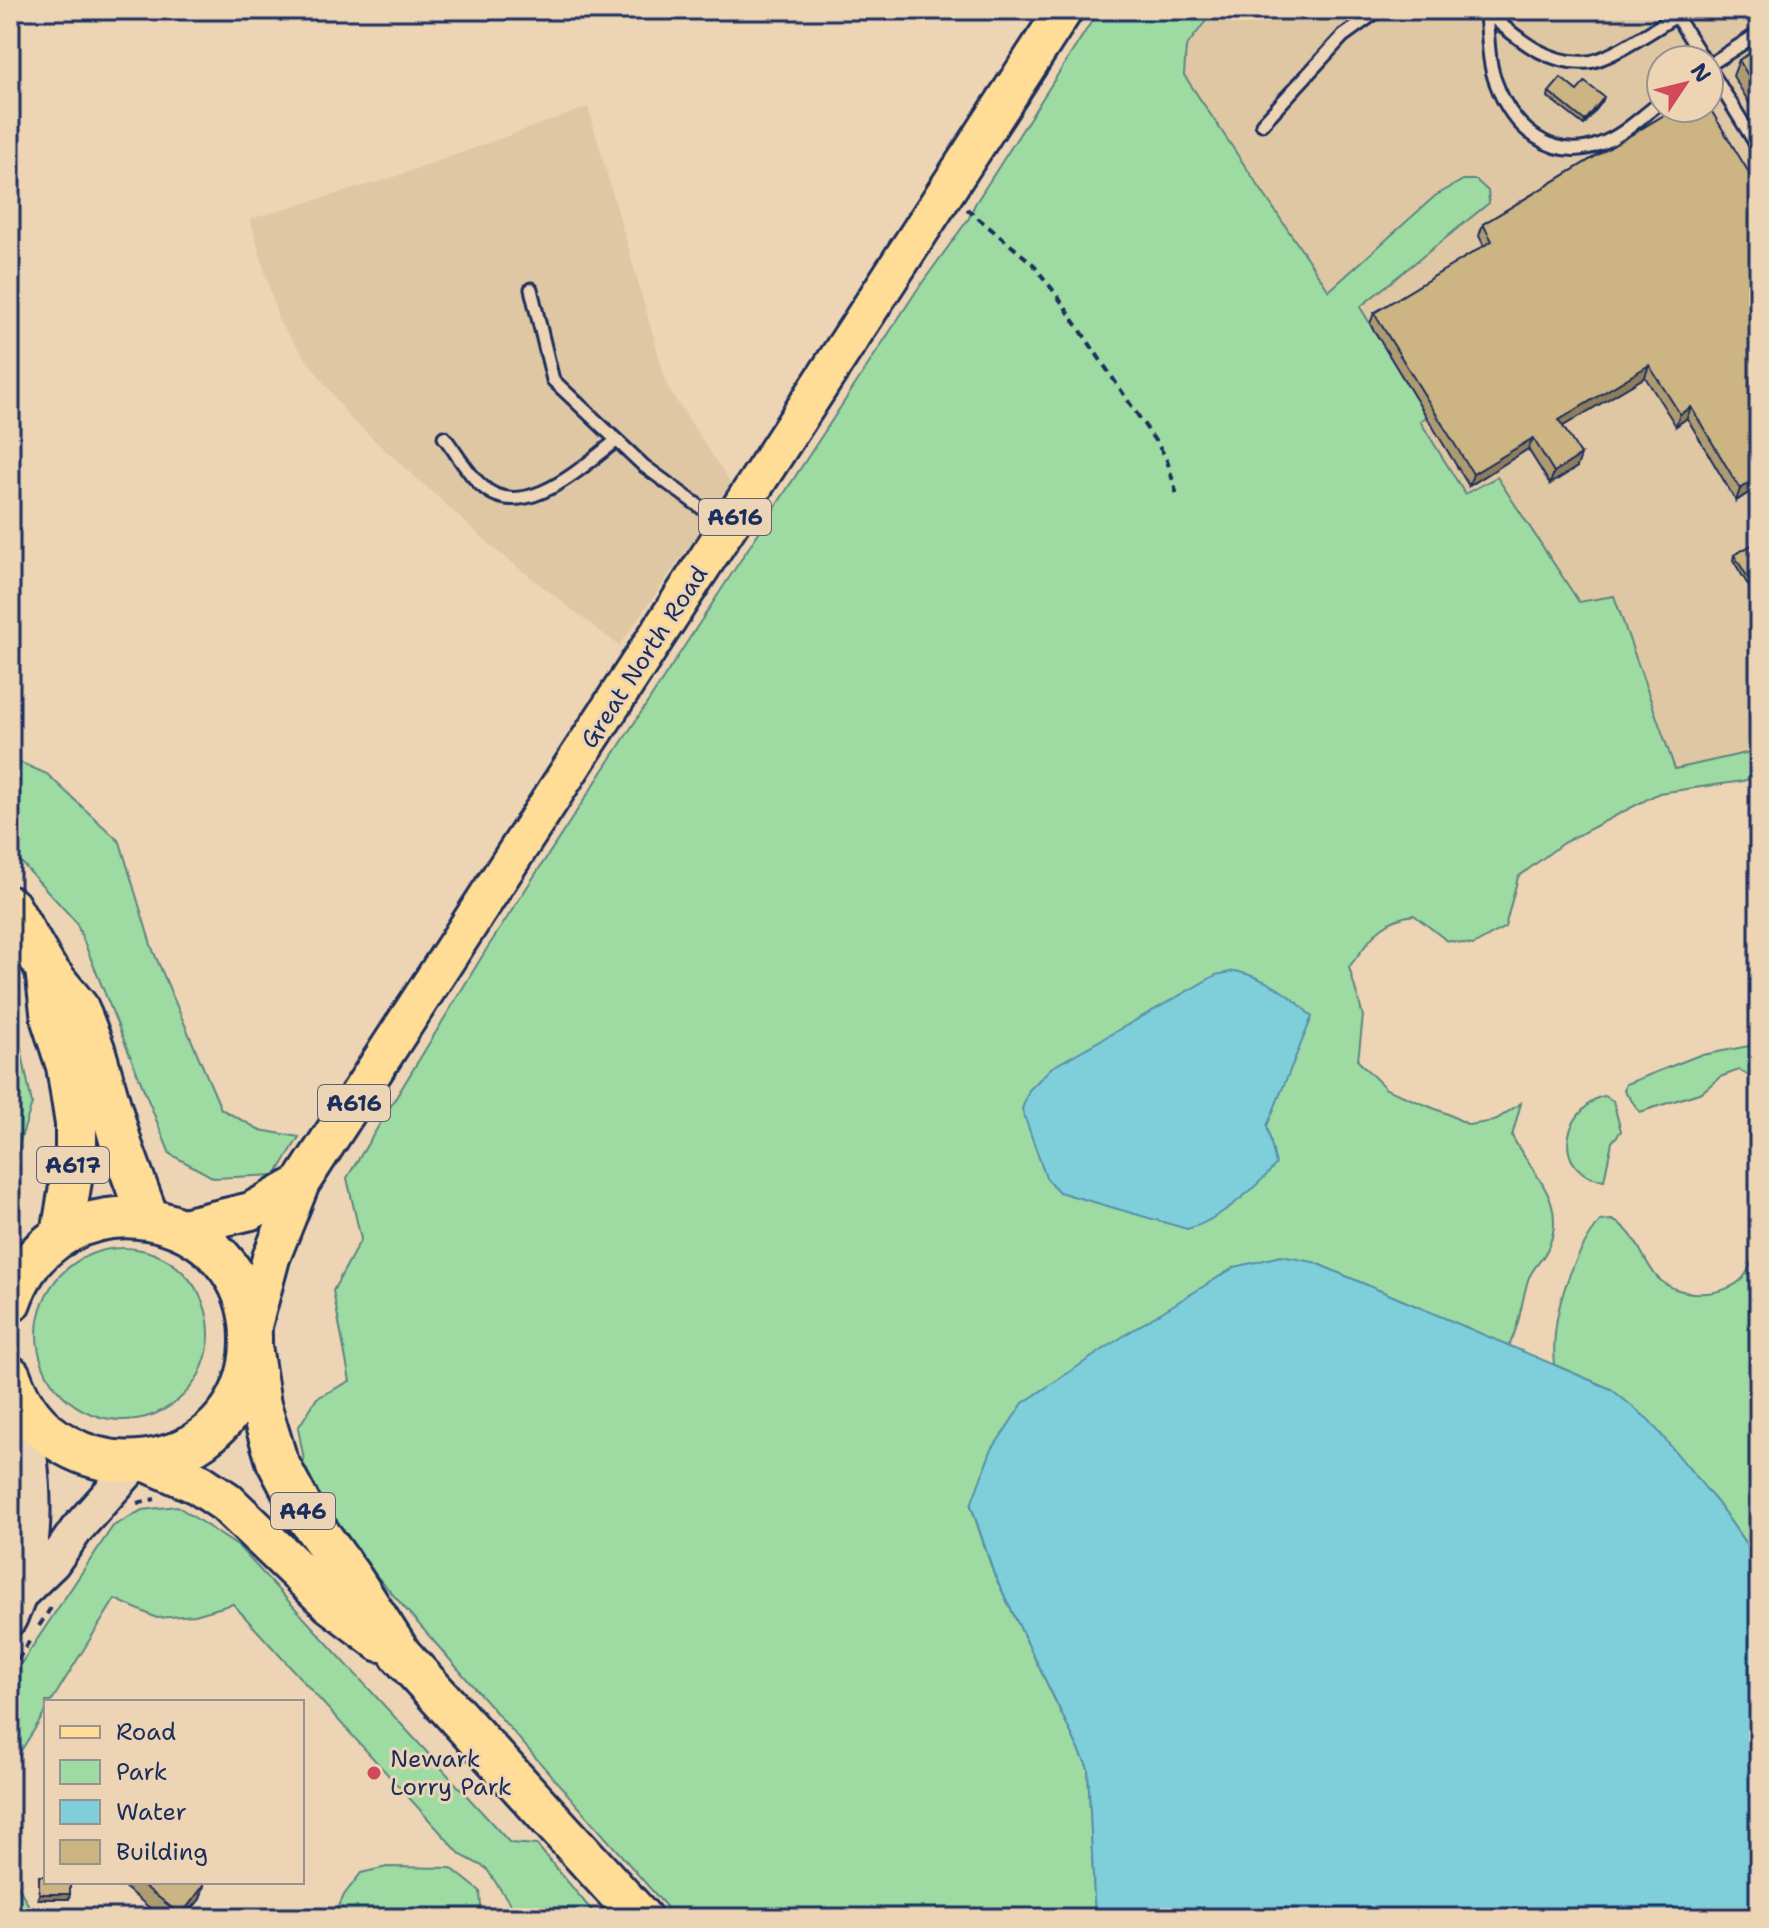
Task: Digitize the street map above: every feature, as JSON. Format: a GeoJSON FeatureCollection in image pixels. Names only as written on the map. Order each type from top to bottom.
{"type":"FeatureCollection","features":[{"type":"Feature","properties":{"kind":"highway","name":"A617"},"geometry":{"type":"LineString","coordinates":[[10,907],[46,969],[78,1008],[94,1049],[122,1147],[163,1223]]}},
{"type":"Feature","properties":{"kind":"highway","name":"A617"},"geometry":{"type":"LineString","coordinates":[[39,1245],[76,1150],[76,1124],[67,1066],[52,1020],[46,969]]}},
{"type":"Feature","properties":{"kind":"highway"},"geometry":{"type":"LineString","coordinates":[[10,1302],[39,1245],[103,1219],[163,1223],[202,1241],[229,1271],[242,1294],[251,1339],[243,1384],[223,1418],[193,1444],[170,1455],[142,1462],[102,1460],[66,1447],[36,1422],[15,1389]]}},
{"type":"Feature","properties":{"kind":"highway","name":"A46"},"geometry":{"type":"LineString","coordinates":[[251,1339],[260,1405],[277,1461],[305,1514],[401,1655],[641,1918]]}},
{"type":"Feature","properties":{"kind":"highway","name":"A46"},"geometry":{"type":"LineString","coordinates":[[142,1462],[199,1484],[226,1502],[331,1603],[401,1655]]}},
{"type":"Feature","properties":{"kind":"main road","name":"Great North Road"},"geometry":{"type":"LineString","coordinates":[[251,1339],[271,1258],[301,1183],[1064,10]]}},
{"type":"Feature","properties":{"kind":"main road","name":"Great North Road"},"geometry":{"type":"LineString","coordinates":[[163,1223],[251,1211],[301,1183]]}},
{"type":"Feature","properties":{"kind":"main road"},"geometry":{"type":"LineString","coordinates":[[15,1389],[28,1438],[34,1505],[17,1605]]}},
{"type":"Feature","properties":{"kind":"main road"},"geometry":{"type":"LineString","coordinates":[[17,1605],[77,1529],[142,1462]]}},
{"type":"Feature","properties":{"kind":"lane"},"geometry":{"type":"LineString","coordinates":[[1262,124],[1343,36],[1379,10]]}},
{"type":"Feature","properties":{"kind":"lane"},"geometry":{"type":"LineString","coordinates":[[1485,10],[1524,43],[1559,60],[1590,62],[1678,13],[1695,44]]}},
{"type":"Feature","properties":{"kind":"lane"},"geometry":{"type":"LineString","coordinates":[[1485,10],[1495,82],[1522,128],[1542,143],[1563,149],[1599,145],[1614,138],[1645,114]]}},
{"type":"Feature","properties":{"kind":"lane"},"geometry":{"type":"LineString","coordinates":[[1725,56],[1759,33]]}},
{"type":"Feature","properties":{"kind":"lane"},"geometry":{"type":"LineString","coordinates":[[1725,93],[1759,149]]}},
{"type":"Feature","properties":{"kind":"lane"},"geometry":{"type":"LineString","coordinates":[[531,289],[553,380],[644,466],[728,528]]}},
{"type":"Feature","properties":{"kind":"lane"},"geometry":{"type":"LineString","coordinates":[[444,437],[483,487],[509,500],[553,489],[616,441]]}},
{"type":"Feature","properties":{"kind":"path"},"geometry":{"type":"LineString","coordinates":[[962,205],[1032,263],[1056,294],[1166,457],[1177,495]]}},
{"type":"Feature","properties":{"kind":"shaded area"},"geometry":{"type":"Polygon","coordinates":[[[1147,10],[1759,10],[1759,750],[1675,769],[1614,597],[1579,602],[1497,478],[1465,494],[1420,421],[1385,433],[1147,10]]]}},
{"type":"Feature","properties":{"kind":"shaded area"},"geometry":{"type":"Polygon","coordinates":[[[588,107],[668,388],[732,485],[619,646],[497,551],[349,417],[279,322],[250,219],[391,178],[588,107]]]}},
{"type":"Feature","properties":{"kind":"green space"},"geometry":{"type":"Polygon","coordinates":[[[1099,10],[1214,10],[1186,47],[1184,75],[1329,291],[1435,196],[1463,180],[1476,180],[1488,191],[1489,203],[1360,307],[1427,417],[1420,421],[1465,494],[1497,477],[1579,602],[1614,596],[1675,769],[1759,750],[1759,775],[1743,781],[1659,793],[1563,843],[1518,877],[1505,927],[1473,945],[1446,940],[1414,915],[1383,927],[1349,967],[1363,1016],[1358,1061],[1386,1089],[1469,1125],[1494,1121],[1521,1103],[1512,1136],[1545,1189],[1554,1216],[1546,1252],[1528,1280],[1509,1346],[1313,1262],[971,1506],[994,1574],[1088,1768],[1095,1918],[676,1918],[332,1525],[298,1464],[304,1460],[298,1428],[317,1398],[350,1381],[333,1291],[361,1239],[347,1178],[486,950],[917,290],[969,218],[1099,10]]]}},
{"type":"Feature","properties":{"kind":"green space"},"geometry":{"type":"Polygon","coordinates":[[[10,758],[47,774],[120,842],[152,948],[221,1109],[260,1130],[299,1137],[276,1175],[214,1178],[170,1154],[76,922],[10,850],[10,758]]]}},
{"type":"Feature","properties":{"kind":"green space"},"geometry":{"type":"Polygon","coordinates":[[[10,993],[32,1104],[10,1172],[10,993]]]}},
{"type":"Feature","properties":{"kind":"green space"},"geometry":{"type":"Polygon","coordinates":[[[1759,1046],[1759,1082],[1739,1070],[1720,1077],[1702,1092],[1640,1112],[1624,1090],[1626,1084],[1697,1056],[1759,1046]]]}},
{"type":"Feature","properties":{"kind":"green space"},"geometry":{"type":"Polygon","coordinates":[[[1605,1096],[1613,1101],[1621,1131],[1612,1142],[1604,1180],[1588,1176],[1578,1168],[1572,1160],[1568,1143],[1573,1125],[1584,1109],[1593,1100],[1605,1096]]]}},
{"type":"Feature","properties":{"kind":"green space"},"geometry":{"type":"Polygon","coordinates":[[[1612,1220],[1633,1238],[1657,1277],[1665,1284],[1687,1292],[1712,1292],[1734,1285],[1746,1274],[1759,1244],[1759,1563],[1717,1502],[1611,1389],[1555,1365],[1559,1308],[1571,1271],[1600,1221],[1612,1220]]]}},
{"type":"Feature","properties":{"kind":"green space"},"geometry":{"type":"Polygon","coordinates":[[[123,1248],[156,1254],[184,1273],[203,1301],[209,1334],[203,1367],[184,1395],[156,1414],[123,1420],[90,1414],[62,1395],[43,1367],[37,1334],[43,1301],[62,1273],[90,1254],[123,1248]]]}},
{"type":"Feature","properties":{"kind":"green space"},"geometry":{"type":"Polygon","coordinates":[[[10,1443],[18,1474],[15,1545],[10,1554],[10,1443]]]}},
{"type":"Feature","properties":{"kind":"green space"},"geometry":{"type":"Polygon","coordinates":[[[177,1506],[239,1547],[510,1843],[537,1845],[598,1918],[513,1918],[513,1908],[486,1868],[461,1855],[233,1604],[195,1615],[157,1618],[115,1599],[52,1700],[44,1700],[44,1714],[10,1768],[10,1680],[113,1526],[142,1510],[177,1506]]]}},
{"type":"Feature","properties":{"kind":"green space"},"geometry":{"type":"Polygon","coordinates":[[[387,1867],[451,1868],[480,1891],[481,1908],[469,1918],[413,1912],[356,1919],[336,1913],[344,1895],[361,1873],[387,1867]]]}},
{"type":"Feature","properties":{"kind":"green space"},"geometry":{"type":"Polygon","coordinates":[[[10,1871],[31,1910],[30,1917],[10,1911],[10,1871]]]}},
{"type":"Feature","properties":{"kind":"water"},"geometry":{"type":"Polygon","coordinates":[[[1235,971],[1277,988],[1312,1017],[1267,1126],[1276,1164],[1236,1202],[1211,1219],[1187,1229],[1059,1192],[1046,1178],[1022,1109],[1029,1090],[1051,1068],[1216,975],[1235,971]]]}},
{"type":"Feature","properties":{"kind":"water"},"geometry":{"type":"Polygon","coordinates":[[[1281,1256],[1313,1262],[1611,1389],[1649,1420],[1717,1502],[1759,1563],[1759,1918],[1095,1918],[1088,1768],[994,1574],[971,1505],[991,1451],[1023,1403],[1235,1267],[1281,1256]]]}},
{"type":"Feature","properties":{"kind":"building"},"geometry":{"type":"Polygon","coordinates":[[[1759,48],[1759,94],[1739,60],[1759,48]]]}},
{"type":"Feature","properties":{"kind":"building"},"geometry":{"type":"Polygon","coordinates":[[[1561,78],[1577,91],[1585,82],[1604,97],[1585,121],[1549,92],[1561,78]]]}},
{"type":"Feature","properties":{"kind":"building"},"geometry":{"type":"Polygon","coordinates":[[[1649,124],[1719,124],[1759,189],[1759,477],[1740,489],[1691,407],[1680,414],[1649,365],[1559,420],[1581,455],[1554,472],[1533,438],[1473,474],[1374,313],[1492,241],[1483,224],[1649,124]]]}},
{"type":"Feature","properties":{"kind":"building"},"geometry":{"type":"Polygon","coordinates":[[[1759,541],[1759,582],[1753,586],[1734,555],[1759,541]]]}},
{"type":"Feature","properties":{"kind":"building"},"geometry":{"type":"Polygon","coordinates":[[[39,1876],[44,1876],[44,1884],[70,1884],[70,1894],[39,1894],[39,1876]]]}},
{"type":"Feature","properties":{"kind":"building"},"geometry":{"type":"Polygon","coordinates":[[[142,1884],[203,1884],[181,1915],[142,1884]]]}},
{"type":"Feature","properties":{"kind":"place","name":"Newark Lorry Park"},"geometry":{"type":"Point","coordinates":[374,1773]}}]}
